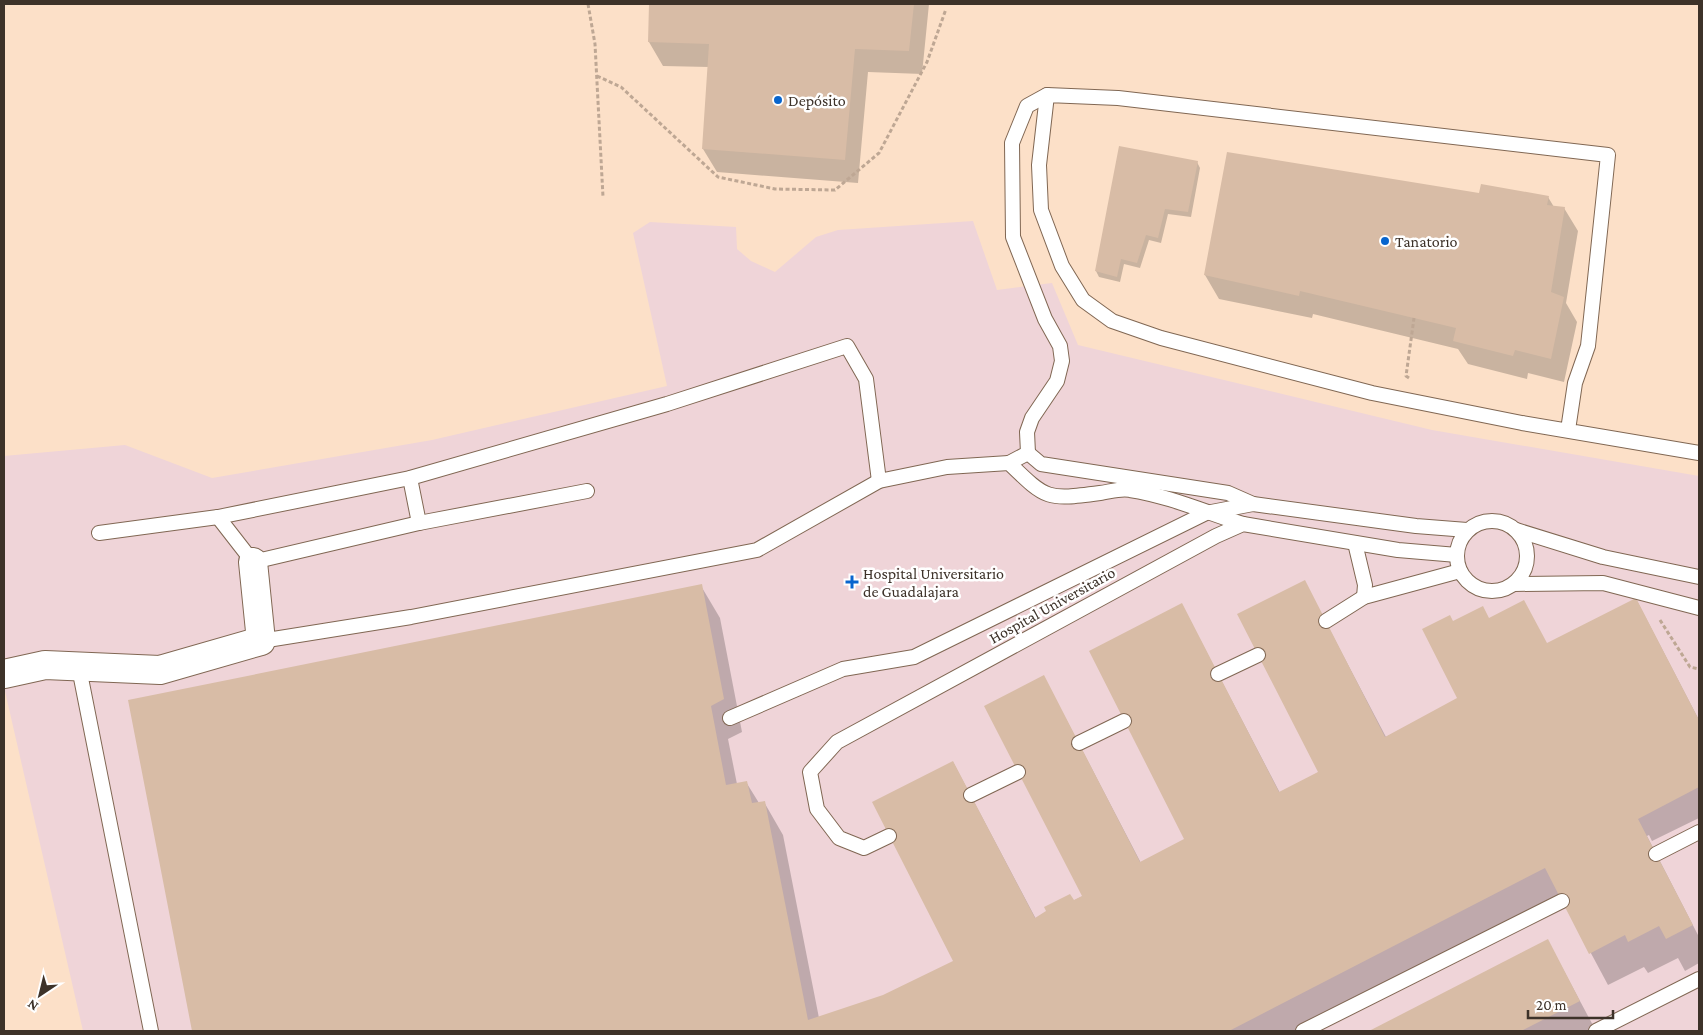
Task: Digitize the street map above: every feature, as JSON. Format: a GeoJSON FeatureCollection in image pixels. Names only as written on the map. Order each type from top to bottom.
{"type":"FeatureCollection","features":[{"type":"Feature","properties":{"kind":"street"},"geometry":{"type":"LineString","coordinates":[[4,674],[45,666],[160,670],[261,641],[253,562]]}},
{"type":"Feature","properties":{"kind":"lane"},"geometry":{"type":"LineString","coordinates":[[1467,530],[1416,526],[1253,504],[1228,493],[1041,464],[1028,453],[1028,432],[1032,418],[1057,381],[1062,361],[1060,346],[1045,319],[1013,237],[1012,143],[1027,106],[1047,95],[1118,98],[1608,155],[1588,346],[1575,383],[1568,430]]}},
{"type":"Feature","properties":{"kind":"lane"},"geometry":{"type":"LineString","coordinates":[[1047,95],[1039,165],[1041,210],[1062,266],[1083,300],[1112,321],[1161,338],[1372,393],[1699,453]]}},
{"type":"Feature","properties":{"kind":"lane"},"geometry":{"type":"LineString","coordinates":[[99,533],[218,517],[410,478],[667,404],[847,346],[866,379],[879,481]]}},
{"type":"Feature","properties":{"kind":"lane"},"geometry":{"type":"LineString","coordinates":[[261,641],[411,617],[757,550],[879,481],[947,467],[1009,463],[1028,453]]}},
{"type":"Feature","properties":{"kind":"lane"},"geometry":{"type":"LineString","coordinates":[[1009,463],[1034,488],[1050,496],[1064,498],[1127,489],[1166,496],[1206,513],[1243,524],[1398,550],[1457,555]]}},
{"type":"Feature","properties":{"kind":"lane"},"geometry":{"type":"LineString","coordinates":[[410,478],[419,523]]}},
{"type":"Feature","properties":{"kind":"lane"},"geometry":{"type":"LineString","coordinates":[[218,517],[253,562],[419,523],[587,491]]}},
{"type":"Feature","properties":{"kind":"lane"},"geometry":{"type":"LineString","coordinates":[[730,718],[843,669],[914,657],[1206,513],[1253,504]]}},
{"type":"Feature","properties":{"kind":"lane"},"geometry":{"type":"LineString","coordinates":[[1516,530],[1527,547],[1528,557],[1526,567],[1514,584],[1505,589],[1484,591],[1474,587],[1460,571],[1457,555],[1461,539],[1467,530],[1481,523],[1497,521],[1516,530],[1603,558],[1699,577]]}},
{"type":"Feature","properties":{"kind":"lane","name":"Hospital Universitario"},"geometry":{"type":"LineString","coordinates":[[889,836],[864,848],[838,838],[816,810],[810,772],[837,742],[1181,554],[1243,524]]}},
{"type":"Feature","properties":{"kind":"lane"},"geometry":{"type":"LineString","coordinates":[[1355,543],[1365,585],[1364,596]]}},
{"type":"Feature","properties":{"kind":"lane"},"geometry":{"type":"LineString","coordinates":[[1326,622],[1364,596],[1460,571]]}},
{"type":"Feature","properties":{"kind":"lane"},"geometry":{"type":"LineString","coordinates":[[1514,584],[1603,583],[1699,608]]}},
{"type":"Feature","properties":{"kind":"lane"},"geometry":{"type":"LineString","coordinates":[[1218,674],[1258,655]]}},
{"type":"Feature","properties":{"kind":"lane"},"geometry":{"type":"LineString","coordinates":[[79,668],[151,1031]]}},
{"type":"Feature","properties":{"kind":"lane"},"geometry":{"type":"LineString","coordinates":[[1079,743],[1124,720]]}},
{"type":"Feature","properties":{"kind":"lane"},"geometry":{"type":"LineString","coordinates":[[971,795],[1018,772]]}},
{"type":"Feature","properties":{"kind":"lane"},"geometry":{"type":"LineString","coordinates":[[1656,854],[1699,832]]}},
{"type":"Feature","properties":{"kind":"lane"},"geometry":{"type":"LineString","coordinates":[[1303,1031],[1562,901]]}},
{"type":"Feature","properties":{"kind":"lane"},"geometry":{"type":"LineString","coordinates":[[1596,1031],[1699,979]]}},
{"type":"Feature","properties":{"kind":"path"},"geometry":{"type":"LineString","coordinates":[[588,4],[595,44],[603,198]]}},
{"type":"Feature","properties":{"kind":"path"},"geometry":{"type":"LineString","coordinates":[[597,76],[621,87],[718,177],[776,189],[835,190],[879,153],[927,62],[946,9]]}},
{"type":"Feature","properties":{"kind":"path"},"geometry":{"type":"LineString","coordinates":[[1669,600],[1656,614],[1690,668],[1699,669]]}},
{"type":"Feature","properties":{"kind":"shaded area","name":"Hospital Universitario de Guadalajara"},"geometry":{"type":"Polygon","coordinates":[[[973,221],[997,290],[1052,283],[1078,345],[1432,430],[1699,476],[1699,1031],[83,1031],[4,687],[4,456],[125,445],[212,478],[432,440],[667,386],[633,233],[650,222],[736,227],[737,249],[751,261],[775,272],[816,237],[838,230],[973,221]]]}},
{"type":"Feature","properties":{"kind":"building","name":"Depósito"},"geometry":{"type":"Polygon","coordinates":[[[649,4],[914,4],[909,51],[855,49],[845,160],[702,149],[709,44],[648,42],[649,4]]]}},
{"type":"Feature","properties":{"kind":"building"},"geometry":{"type":"Polygon","coordinates":[[[1119,146],[1198,161],[1188,212],[1165,209],[1158,238],[1146,235],[1137,263],[1121,259],[1117,277],[1095,271],[1119,146]]]}},
{"type":"Feature","properties":{"kind":"building","name":"Tanatorio"},"geometry":{"type":"Polygon","coordinates":[[[1227,152],[1479,193],[1481,184],[1549,196],[1547,205],[1565,207],[1551,292],[1564,297],[1551,359],[1515,350],[1513,356],[1453,341],[1456,328],[1300,291],[1299,296],[1204,275],[1227,152]]]}},
{"type":"Feature","properties":{"kind":"building"},"geometry":{"type":"Polygon","coordinates":[[[1305,580],[1385,737],[1457,698],[1422,629],[1450,615],[1453,621],[1483,606],[1489,618],[1524,600],[1547,643],[1636,598],[1699,720],[1699,787],[1638,819],[1693,925],[1666,939],[1659,926],[1628,942],[1625,935],[1589,954],[1545,868],[1229,1031],[192,1031],[128,700],[702,584],[724,699],[711,706],[726,785],[747,781],[752,803],[765,801],[808,1020],[883,995],[953,961],[872,802],[953,761],[1035,918],[1046,911],[1044,907],[1070,894],[1074,900],[1082,896],[984,706],[1044,675],[1140,862],[1184,839],[1089,651],[1182,603],[1279,792],[1318,772],[1237,614],[1305,580]]]}},
{"type":"Feature","properties":{"kind":"building"},"geometry":{"type":"Polygon","coordinates":[[[1548,939],[1580,1001],[1521,1031],[1369,1031],[1548,939]]]}},
{"type":"Feature","properties":{"kind":"place","name":"Depósito"},"geometry":{"type":"Point","coordinates":[778,100]}},
{"type":"Feature","properties":{"kind":"place","name":"Tanatorio"},"geometry":{"type":"Point","coordinates":[1385,241]}},
{"type":"Feature","properties":{"kind":"place","name":"Hospital Universitario de Guadalajara"},"geometry":{"type":"Point","coordinates":[852,582]}}]}
